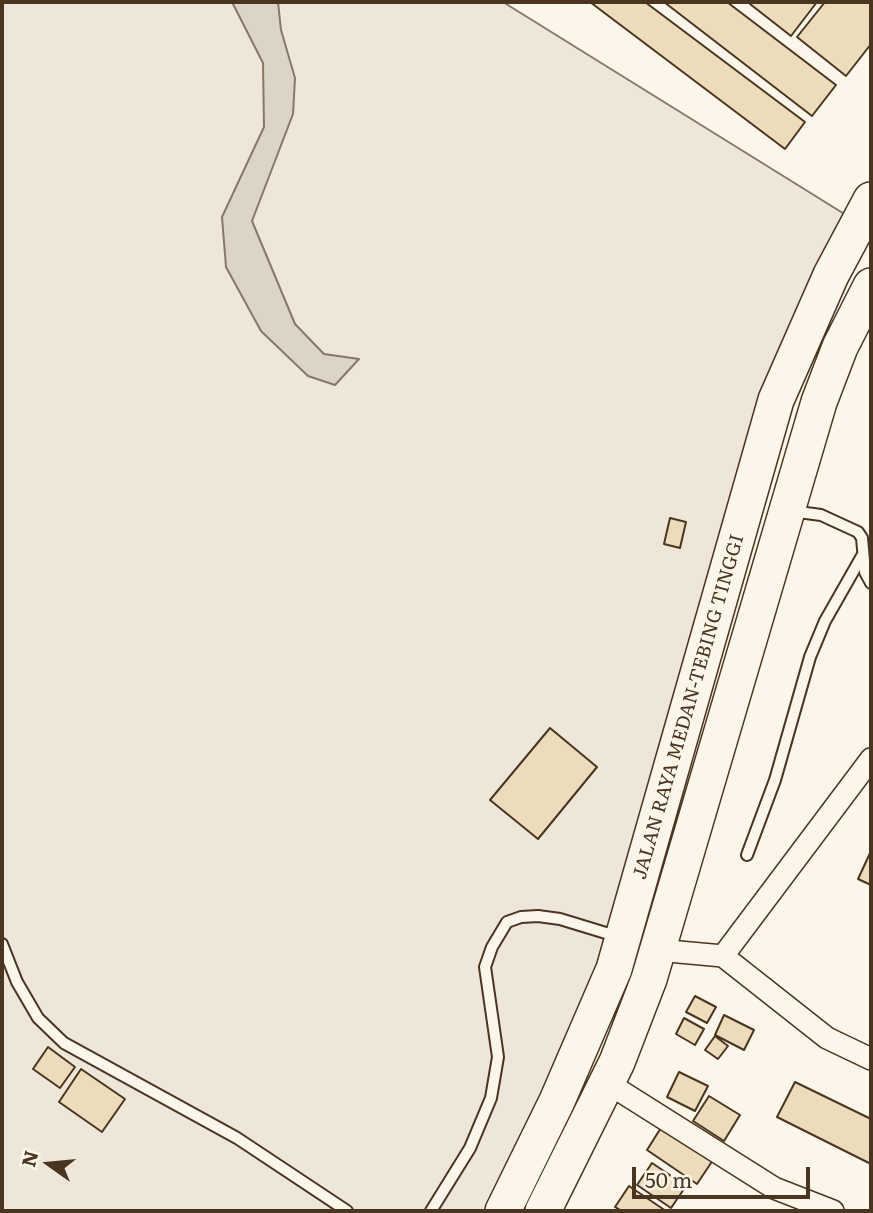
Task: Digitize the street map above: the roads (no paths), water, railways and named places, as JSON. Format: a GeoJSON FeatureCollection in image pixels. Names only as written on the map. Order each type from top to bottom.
{"type":"FeatureCollection","features":[{"type":"Feature","properties":{"kind":"highway","name":"JALAN RAYA MEDAN-TEBING TINGGI"},"geometry":{"type":"LineString","coordinates":[[502,1211],[557,1101],[624,939],[776,400],[831,275],[871,201]]}},
{"type":"Feature","properties":{"kind":"highway","name":"JALAN RAYA MEDAN-TEBING TINGGI"},"geometry":{"type":"LineString","coordinates":[[543,1211],[606,1082],[657,950],[725,726],[785,510],[823,391],[840,347],[871,286]]}},
{"type":"Feature","properties":{"kind":"highway"},"geometry":{"type":"LineString","coordinates":[[712,621],[749,633]]}},
{"type":"Feature","properties":{"kind":"highway"},"geometry":{"type":"LineString","coordinates":[[686,714],[725,726]]}},
{"type":"Feature","properties":{"kind":"street"},"geometry":{"type":"LineString","coordinates":[[723,956],[861,782],[871,760]]}},
{"type":"Feature","properties":{"kind":"street"},"geometry":{"type":"LineString","coordinates":[[657,950],[723,956],[827,1038],[871,1059]]}},
{"type":"Feature","properties":{"kind":"street"},"geometry":{"type":"LineString","coordinates":[[606,1082],[774,1188],[833,1211]]}},
{"type":"Feature","properties":{"kind":"lane"},"geometry":{"type":"LineString","coordinates":[[785,510],[821,516],[858,531],[862,538],[862,556],[871,583]]}},
{"type":"Feature","properties":{"kind":"lane"},"geometry":{"type":"LineString","coordinates":[[747,855],[775,780],[810,657],[825,621],[862,556]]}},
{"type":"Feature","properties":{"kind":"lane"},"geometry":{"type":"LineString","coordinates":[[430,1211],[470,1148],[491,1098],[498,1057],[485,967],[492,947],[507,922],[521,917],[560,919],[624,939]]}},
{"type":"Feature","properties":{"kind":"lane"},"geometry":{"type":"LineString","coordinates":[[2,944],[17,982],[38,1018],[64,1043],[237,1138],[347,1211]]}}]}
